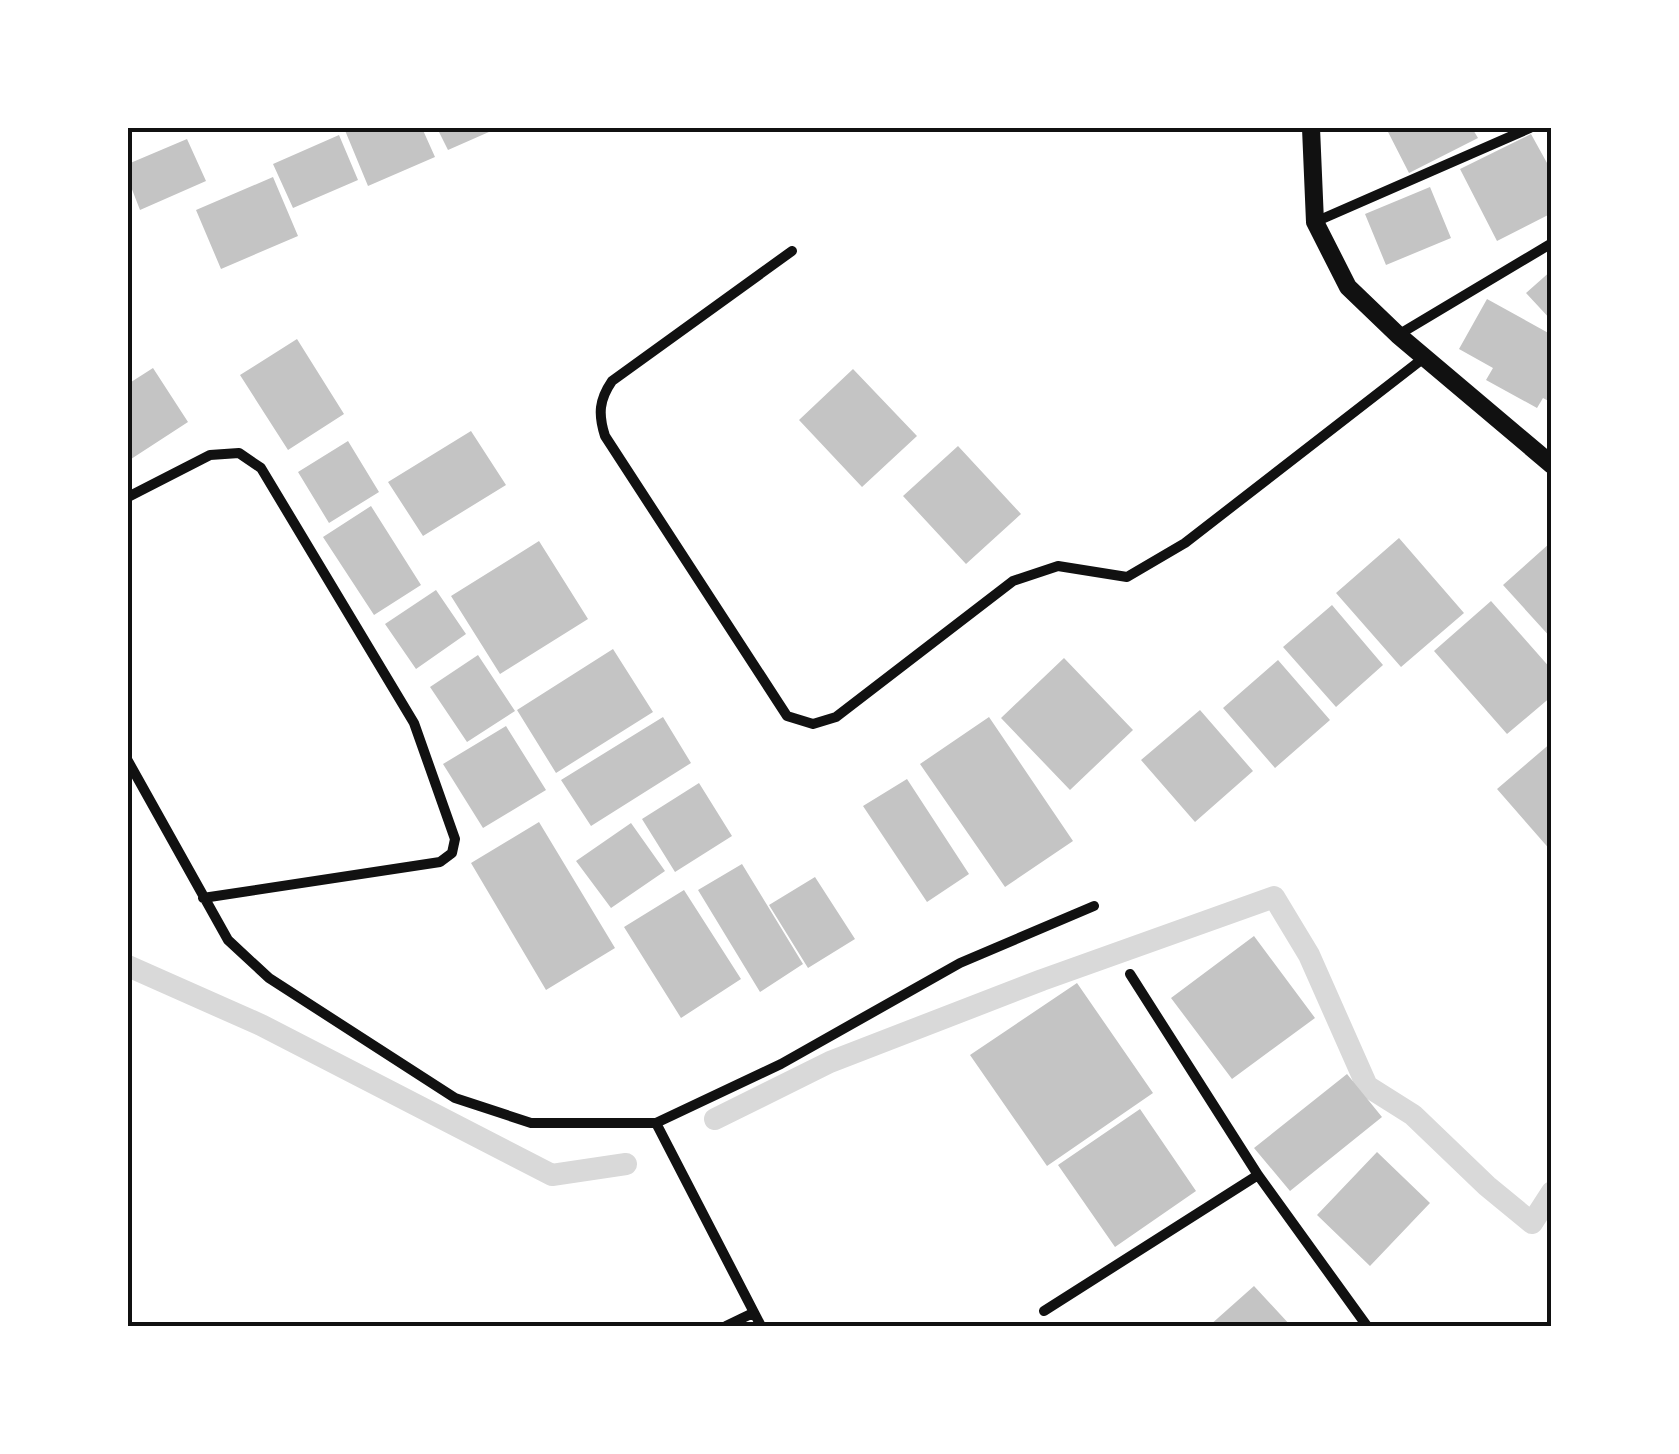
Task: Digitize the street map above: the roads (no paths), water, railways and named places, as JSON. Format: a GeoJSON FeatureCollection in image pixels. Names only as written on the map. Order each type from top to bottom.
{"type":"FeatureCollection","features":[{"type":"Feature","properties":{"kind":"street"},"geometry":{"type":"LineString","coordinates":[[1312,128],[1315,222],[1348,286],[1398,335],[1552,466]]}},
{"type":"Feature","properties":{"kind":"street"},"geometry":{"type":"LineString","coordinates":[[1315,222],[1530,128]]}},
{"type":"Feature","properties":{"kind":"street"},"geometry":{"type":"LineString","coordinates":[[1398,335],[1552,243]]}},
{"type":"Feature","properties":{"kind":"street"},"geometry":{"type":"LineString","coordinates":[[792,251],[612,381],[600,405],[605,436],[787,716],[813,724],[836,717],[1013,581],[1058,566],[1127,576],[1185,543],[1426,357]]}},
{"type":"Feature","properties":{"kind":"street"},"geometry":{"type":"LineString","coordinates":[[128,497],[210,455],[239,453],[261,468],[414,722],[455,839],[452,853],[440,862],[203,898]]}},
{"type":"Feature","properties":{"kind":"street"},"geometry":{"type":"LineString","coordinates":[[128,761],[228,940],[269,978],[455,1098],[531,1123],[656,1123],[781,1064],[960,963],[1094,906]]}},
{"type":"Feature","properties":{"kind":"street"},"geometry":{"type":"LineString","coordinates":[[1130,974],[1258,1175],[1367,1326]]}},
{"type":"Feature","properties":{"kind":"street"},"geometry":{"type":"LineString","coordinates":[[656,1123],[761,1326]]}},
{"type":"Feature","properties":{"kind":"street"},"geometry":{"type":"LineString","coordinates":[[1044,1311],[1258,1175]]}},
{"type":"Feature","properties":{"kind":"street"},"geometry":{"type":"LineString","coordinates":[[726,1326],[753,1314]]}},
{"type":"Feature","properties":{"kind":"waterway"},"geometry":{"type":"LineString","coordinates":[[715,1119],[830,1062],[1042,980],[1274,897],[1309,955],[1367,1086],[1413,1115],[1532,1223],[1552,1192]]}},
{"type":"Feature","properties":{"kind":"waterway"},"geometry":{"type":"LineString","coordinates":[[128,966],[261,1025],[552,1175],[626,1164]]}}]}
